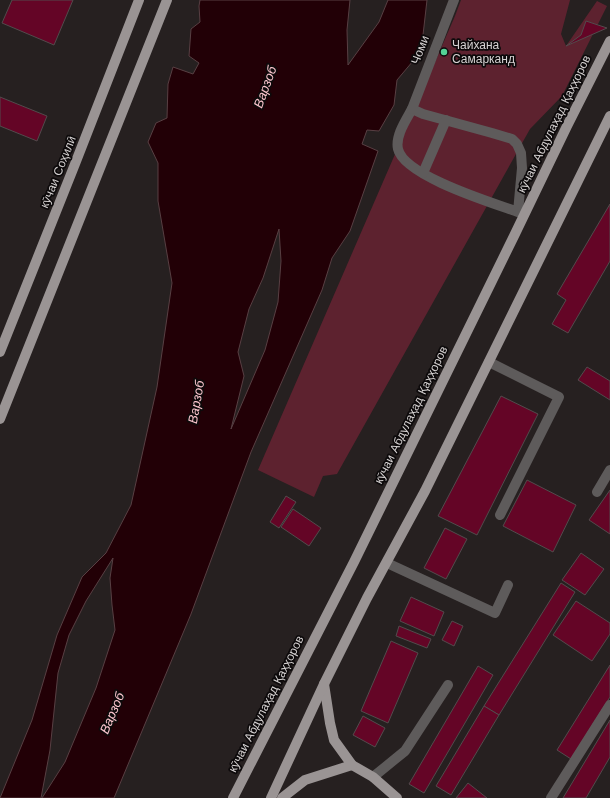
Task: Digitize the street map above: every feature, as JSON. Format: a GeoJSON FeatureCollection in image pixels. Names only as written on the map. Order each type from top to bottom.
{"type":"FeatureCollection","features":[{"type":"Feature","properties":{"kind":"main road","name":"кӯчаи Соҳилӣ"},"geometry":{"type":"LineString","coordinates":[[0,352],[139,0]]}},
{"type":"Feature","properties":{"kind":"main road"},"geometry":{"type":"LineString","coordinates":[[0,419],[167,0]]}},
{"type":"Feature","properties":{"kind":"main road","name":"кӯчаи Абдулаҳад Қаҳҳоров"},"geometry":{"type":"LineString","coordinates":[[232,798],[354,562],[610,41]]}},
{"type":"Feature","properties":{"kind":"main road"},"geometry":{"type":"LineString","coordinates":[[271,798],[324,684],[367,598],[425,491],[610,116]]}},
{"type":"Feature","properties":{"kind":"main road"},"geometry":{"type":"LineString","coordinates":[[324,684],[334,740],[352,765],[373,777],[397,798]]}},
{"type":"Feature","properties":{"kind":"main road"},"geometry":{"type":"LineString","coordinates":[[282,798],[305,780],[352,765]]}},
{"type":"Feature","properties":{"kind":"street","name":"Чоми"},"geometry":{"type":"LineString","coordinates":[[423,173],[407,162],[400,154],[397,148],[398,139],[412,109],[454,0]]}},
{"type":"Feature","properties":{"kind":"street"},"geometry":{"type":"LineString","coordinates":[[412,109],[423,114],[446,120],[512,139],[517,144],[521,153],[522,168],[518,212],[460,191],[423,173],[446,120]]}},
{"type":"Feature","properties":{"kind":"street"},"geometry":{"type":"LineString","coordinates":[[489,362],[559,397],[500,515]]}},
{"type":"Feature","properties":{"kind":"street"},"geometry":{"type":"LineString","coordinates":[[597,492],[610,470]]}},
{"type":"Feature","properties":{"kind":"street"},"geometry":{"type":"LineString","coordinates":[[387,562],[495,613],[508,585]]}},
{"type":"Feature","properties":{"kind":"street"},"geometry":{"type":"LineString","coordinates":[[373,777],[405,752],[448,685]]}},
{"type":"Feature","properties":{"kind":"street"},"geometry":{"type":"LineString","coordinates":[[551,798],[610,705]]}},
{"type":"Feature","properties":{"kind":"shaded area"},"geometry":{"type":"Polygon","coordinates":[[[461,0],[570,0],[561,34],[566,46],[597,1],[607,6],[562,96],[530,129],[337,474],[323,476],[314,497],[258,470],[461,0]]]}},
{"type":"Feature","properties":{"kind":"water","name":"Варзоб"},"geometry":{"type":"Polygon","coordinates":[[[200,0],[350,0],[347,30],[348,65],[379,22],[388,0],[427,0],[423,35],[413,61],[397,80],[394,105],[379,131],[367,130],[362,144],[378,151],[350,231],[332,258],[322,290],[251,452],[191,614],[114,798],[42,798],[65,762],[96,688],[115,630],[110,578],[113,558],[86,601],[69,635],[58,673],[50,750],[41,798],[0,798],[32,720],[57,635],[82,577],[106,553],[131,505],[157,387],[172,283],[158,201],[158,163],[148,142],[156,123],[167,118],[168,84],[173,67],[193,74],[199,63],[189,56],[191,29],[200,22],[200,0]],[[279,229],[263,278],[249,309],[238,352],[244,376],[231,429],[265,350],[278,302],[281,261],[279,229]]]}},
{"type":"Feature","properties":{"kind":"building"},"geometry":{"type":"Polygon","coordinates":[[[12,0],[73,0],[54,45],[2,23],[12,0]]]}},
{"type":"Feature","properties":{"kind":"building"},"geometry":{"type":"Polygon","coordinates":[[[586,21],[607,28],[566,46],[581,35],[586,21]]]}},
{"type":"Feature","properties":{"kind":"building"},"geometry":{"type":"Polygon","coordinates":[[[0,97],[47,116],[37,141],[0,126],[0,97]]]}},
{"type":"Feature","properties":{"kind":"building"},"geometry":{"type":"Polygon","coordinates":[[[610,204],[610,261],[568,333],[552,324],[566,300],[557,294],[610,204]]]}},
{"type":"Feature","properties":{"kind":"building"},"geometry":{"type":"Polygon","coordinates":[[[587,367],[610,381],[610,400],[578,380],[587,367]]]}},
{"type":"Feature","properties":{"kind":"building"},"geometry":{"type":"Polygon","coordinates":[[[501,396],[538,414],[477,535],[438,516],[501,396]]]}},
{"type":"Feature","properties":{"kind":"building"},"geometry":{"type":"Polygon","coordinates":[[[527,480],[576,505],[553,552],[503,526],[527,480]]]}},
{"type":"Feature","properties":{"kind":"building"},"geometry":{"type":"Polygon","coordinates":[[[610,490],[610,534],[589,520],[610,490]]]}},
{"type":"Feature","properties":{"kind":"building"},"geometry":{"type":"Polygon","coordinates":[[[286,496],[296,502],[279,528],[270,522],[286,496]]]}},
{"type":"Feature","properties":{"kind":"building"},"geometry":{"type":"Polygon","coordinates":[[[293,509],[321,528],[309,546],[281,527],[293,509]]]}},
{"type":"Feature","properties":{"kind":"building"},"geometry":{"type":"Polygon","coordinates":[[[445,528],[467,539],[446,579],[424,568],[445,528]]]}},
{"type":"Feature","properties":{"kind":"building"},"geometry":{"type":"Polygon","coordinates":[[[581,553],[604,569],[585,595],[562,580],[581,553]]]}},
{"type":"Feature","properties":{"kind":"building"},"geometry":{"type":"Polygon","coordinates":[[[561,583],[575,592],[499,715],[484,706],[561,583]]]}},
{"type":"Feature","properties":{"kind":"building"},"geometry":{"type":"Polygon","coordinates":[[[411,597],[444,612],[434,636],[400,621],[411,597]]]}},
{"type":"Feature","properties":{"kind":"building"},"geometry":{"type":"Polygon","coordinates":[[[576,601],[610,623],[610,634],[592,661],[553,635],[576,601]]]}},
{"type":"Feature","properties":{"kind":"building"},"geometry":{"type":"Polygon","coordinates":[[[452,621],[463,626],[454,646],[442,640],[452,621]]]}},
{"type":"Feature","properties":{"kind":"building"},"geometry":{"type":"Polygon","coordinates":[[[399,626],[431,639],[427,648],[396,636],[399,626]]]}},
{"type":"Feature","properties":{"kind":"building"},"geometry":{"type":"Polygon","coordinates":[[[391,641],[418,653],[388,723],[361,711],[391,641]]]}},
{"type":"Feature","properties":{"kind":"building"},"geometry":{"type":"Polygon","coordinates":[[[610,665],[610,697],[571,759],[557,750],[610,665]]]}},
{"type":"Feature","properties":{"kind":"building"},"geometry":{"type":"Polygon","coordinates":[[[478,666],[493,675],[424,793],[409,784],[478,666]]]}},
{"type":"Feature","properties":{"kind":"building"},"geometry":{"type":"Polygon","coordinates":[[[484,706],[499,715],[451,795],[436,786],[484,706]]]}},
{"type":"Feature","properties":{"kind":"building"},"geometry":{"type":"Polygon","coordinates":[[[363,716],[385,728],[375,747],[353,735],[363,716]]]}},
{"type":"Feature","properties":{"kind":"building"},"geometry":{"type":"Polygon","coordinates":[[[610,720],[610,757],[586,798],[563,798],[610,720]]]}},
{"type":"Feature","properties":{"kind":"building"},"geometry":{"type":"Polygon","coordinates":[[[468,783],[487,798],[456,798],[468,783]]]}},
{"type":"Feature","properties":{"kind":"place","name":"Чайхана Самарканд"},"geometry":{"type":"Point","coordinates":[444,52]}}]}
